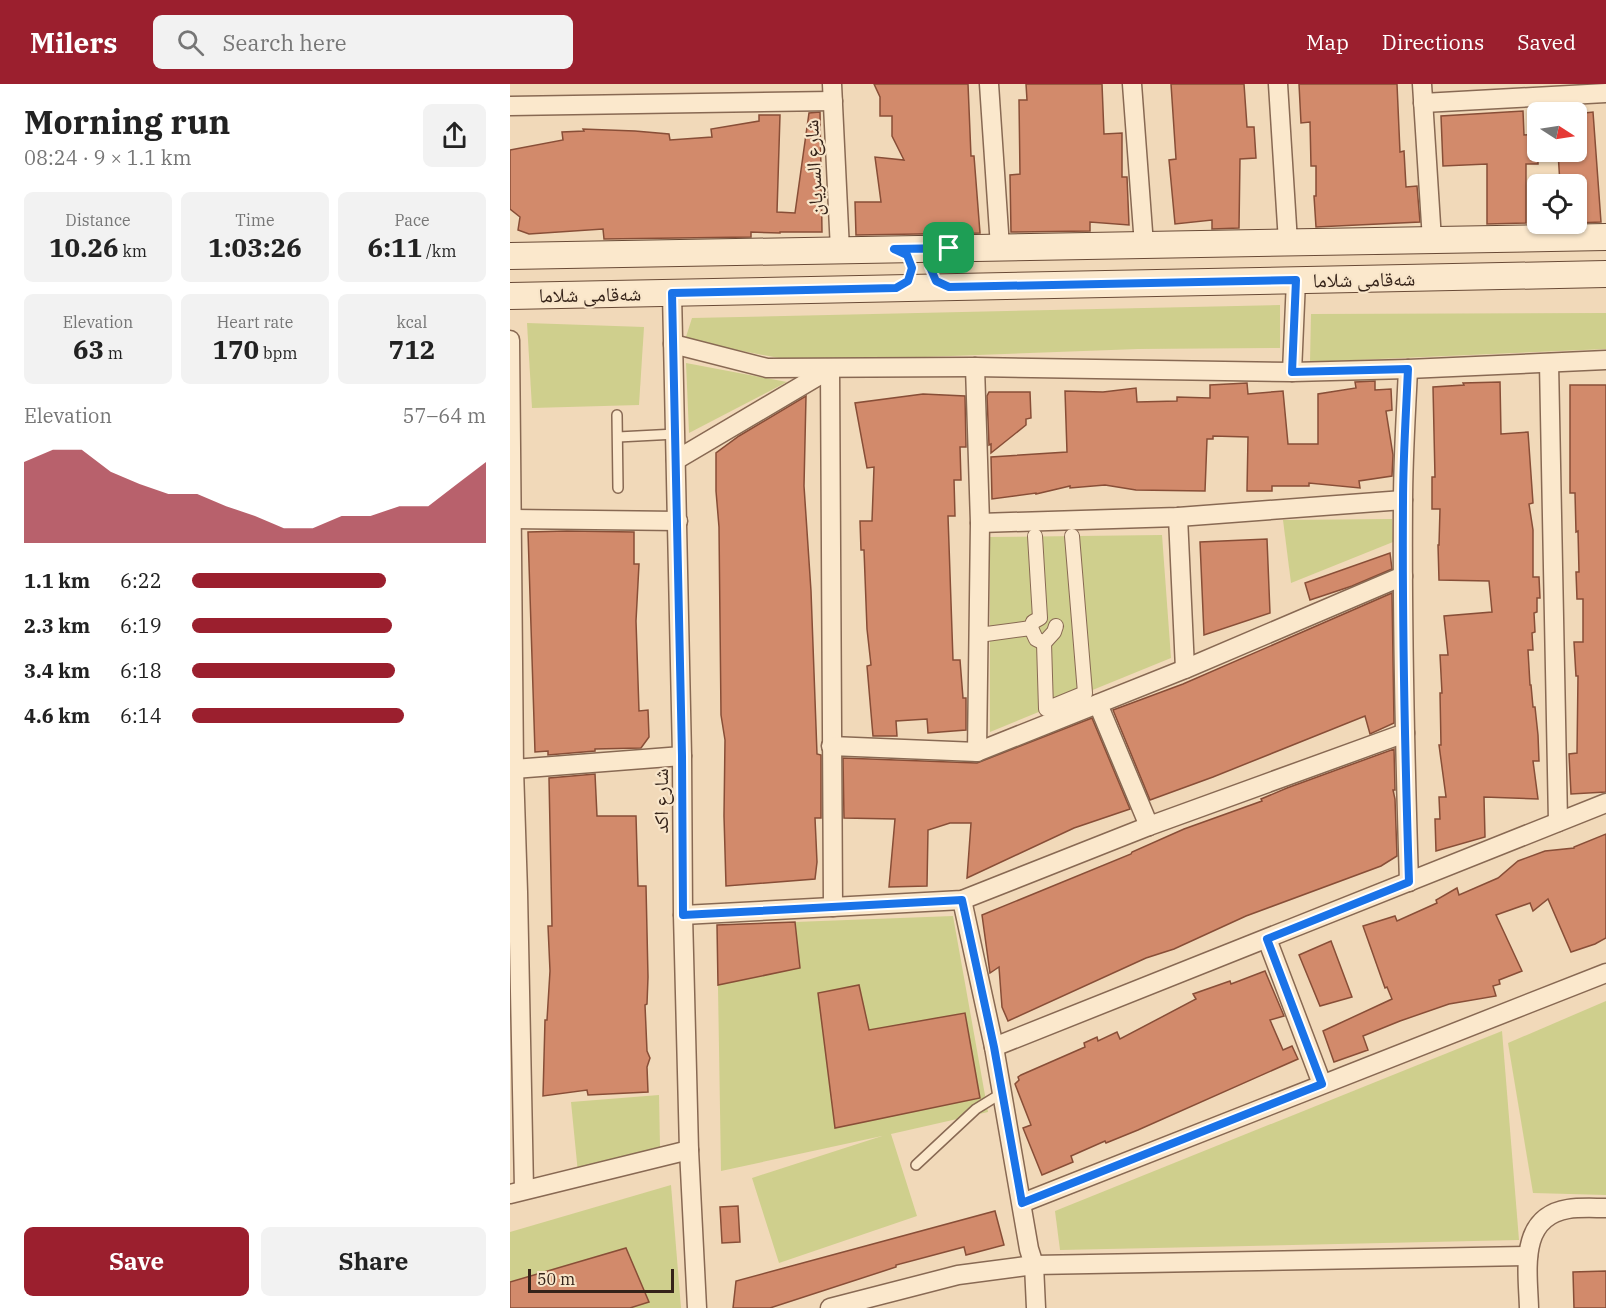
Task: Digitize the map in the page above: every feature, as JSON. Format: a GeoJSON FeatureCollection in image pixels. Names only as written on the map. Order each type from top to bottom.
{"type":"FeatureCollection","features":[{"type":"Feature","properties":{"kind":"main road","name":"شەقامی شلاما"},"geometry":{"type":"LineString","coordinates":[[510,256],[1606,237]]}},
{"type":"Feature","properties":{"kind":"main road"},"geometry":{"type":"LineString","coordinates":[[949,248],[936,254],[930,267],[936,281],[949,287]]}},
{"type":"Feature","properties":{"kind":"main road"},"geometry":{"type":"LineString","coordinates":[[894,249],[907,255],[912,268],[908,281],[896,288]]}},
{"type":"Feature","properties":{"kind":"main road","name":"شەقامی شلاما"},"geometry":{"type":"LineString","coordinates":[[510,296],[1606,274]]}},
{"type":"Feature","properties":{"kind":"street"},"geometry":{"type":"LineString","coordinates":[[989,84],[1000,248]]}},
{"type":"Feature","properties":{"kind":"street"},"geometry":{"type":"LineString","coordinates":[[1132,84],[1144,245]]}},
{"type":"Feature","properties":{"kind":"street"},"geometry":{"type":"LineString","coordinates":[[1278,84],[1288,242]]}},
{"type":"Feature","properties":{"kind":"street"},"geometry":{"type":"LineString","coordinates":[[1422,84],[1432,240]]}},
{"type":"Feature","properties":{"kind":"street"},"geometry":{"type":"LineString","coordinates":[[510,106],[832,93]]}},
{"type":"Feature","properties":{"kind":"street","name":"شارع السريان"},"geometry":{"type":"LineString","coordinates":[[832,93],[840,250]]}},
{"type":"Feature","properties":{"kind":"street"},"geometry":{"type":"LineString","coordinates":[[1423,103],[1606,93]]}},
{"type":"Feature","properties":{"kind":"street"},"geometry":{"type":"LineString","coordinates":[[1292,372],[1296,280]]}},
{"type":"Feature","properties":{"kind":"street","name":"شارع اكد"},"geometry":{"type":"LineString","coordinates":[[672,293],[678,520],[683,915],[689,1150],[697,1308]]}},
{"type":"Feature","properties":{"kind":"street"},"geometry":{"type":"LineString","coordinates":[[510,340],[517,1192],[689,1150]]}},
{"type":"Feature","properties":{"kind":"street"},"geometry":{"type":"LineString","coordinates":[[673,344],[767,368],[975,367],[1292,372],[1606,360]]}},
{"type":"Feature","properties":{"kind":"street"},"geometry":{"type":"LineString","coordinates":[[1549,363],[1558,822]]}},
{"type":"Feature","properties":{"kind":"street"},"geometry":{"type":"LineString","coordinates":[[975,367],[980,523],[977,752]]}},
{"type":"Feature","properties":{"kind":"street"},"geometry":{"type":"LineString","coordinates":[[676,460],[830,369]]}},
{"type":"Feature","properties":{"kind":"street"},"geometry":{"type":"LineString","coordinates":[[830,369],[833,907]]}},
{"type":"Feature","properties":{"kind":"street"},"geometry":{"type":"LineString","coordinates":[[1408,369],[1403,500],[1403,576],[1409,882]]}},
{"type":"Feature","properties":{"kind":"street"},"geometry":{"type":"LineString","coordinates":[[980,523],[1178,516],[1403,500]]}},
{"type":"Feature","properties":{"kind":"street"},"geometry":{"type":"LineString","coordinates":[[1178,516],[1185,669]]}},
{"type":"Feature","properties":{"kind":"street"},"geometry":{"type":"LineString","coordinates":[[512,519],[678,520]]}},
{"type":"Feature","properties":{"kind":"street"},"geometry":{"type":"LineString","coordinates":[[1035,536],[1036,639],[1044,643]]}},
{"type":"Feature","properties":{"kind":"street"},"geometry":{"type":"LineString","coordinates":[[1056,626],[1054,632],[1044,643],[1046,709],[1085,693],[1072,536]]}},
{"type":"Feature","properties":{"kind":"street"},"geometry":{"type":"LineString","coordinates":[[831,746],[977,752],[1185,669],[1403,576]]}},
{"type":"Feature","properties":{"kind":"street"},"geometry":{"type":"LineString","coordinates":[[979,635],[1036,623],[1048,618],[1056,626],[1079,626]]}},
{"type":"Feature","properties":{"kind":"street"},"geometry":{"type":"LineString","coordinates":[[1098,704],[1149,826]]}},
{"type":"Feature","properties":{"kind":"street"},"geometry":{"type":"LineString","coordinates":[[683,915],[962,900],[1149,826],[1405,733]]}},
{"type":"Feature","properties":{"kind":"street"},"geometry":{"type":"LineString","coordinates":[[514,769],[682,756]]}},
{"type":"Feature","properties":{"kind":"street"},"geometry":{"type":"LineString","coordinates":[[994,1047],[1606,803]]}},
{"type":"Feature","properties":{"kind":"street"},"geometry":{"type":"LineString","coordinates":[[962,900],[994,1047],[1029,1249],[1034,1265],[1036,1308]]}},
{"type":"Feature","properties":{"kind":"street"},"geometry":{"type":"LineString","coordinates":[[1267,939],[1322,1084]]}},
{"type":"Feature","properties":{"kind":"street"},"geometry":{"type":"LineString","coordinates":[[1022,1203],[1606,973]]}},
{"type":"Feature","properties":{"kind":"street"},"geometry":{"type":"LineString","coordinates":[[1530,1308],[1528,1256],[1531,1238],[1536,1229],[1550,1216],[1568,1209],[1606,1208]]}},
{"type":"Feature","properties":{"kind":"street"},"geometry":{"type":"LineString","coordinates":[[830,1308],[958,1275],[1034,1265],[1528,1256]]}},
{"type":"Feature","properties":{"kind":"lane"},"geometry":{"type":"LineString","coordinates":[[617,415],[618,489]]}},
{"type":"Feature","properties":{"kind":"lane"},"geometry":{"type":"LineString","coordinates":[[618,436],[676,434]]}},
{"type":"Feature","properties":{"kind":"lane"},"geometry":{"type":"LineString","coordinates":[[916,1165],[976,1109],[1002,1093]]}},
{"type":"Feature","properties":{"kind":"green space"},"geometry":{"type":"Polygon","coordinates":[[[1280,305],[1280,348],[1138,349],[898,358],[779,358],[685,340],[692,318],[1280,305]]]}},
{"type":"Feature","properties":{"kind":"green space"},"geometry":{"type":"Polygon","coordinates":[[[1606,313],[1606,349],[1310,362],[1311,314],[1606,313]]]}},
{"type":"Feature","properties":{"kind":"green space"},"geometry":{"type":"Polygon","coordinates":[[[527,323],[644,327],[639,405],[532,408],[527,323]]]}},
{"type":"Feature","properties":{"kind":"green space"},"geometry":{"type":"Polygon","coordinates":[[[686,363],[787,382],[689,433],[686,363]]]}},
{"type":"Feature","properties":{"kind":"green space"},"geometry":{"type":"Polygon","coordinates":[[[1392,519],[1393,542],[1291,583],[1283,520],[1392,519]]]}},
{"type":"Feature","properties":{"kind":"green space"},"geometry":{"type":"Polygon","coordinates":[[[1162,535],[1171,658],[990,732],[990,537],[1162,535]]]}},
{"type":"Feature","properties":{"kind":"green space"},"geometry":{"type":"Polygon","coordinates":[[[953,916],[988,1112],[891,1134],[917,1216],[779,1263],[752,1178],[882,1136],[721,1171],[717,925],[953,916]]]}},
{"type":"Feature","properties":{"kind":"green space"},"geometry":{"type":"Polygon","coordinates":[[[1606,1001],[1606,1195],[1533,1193],[1508,1043],[1606,1001]]]}},
{"type":"Feature","properties":{"kind":"green space"},"geometry":{"type":"Polygon","coordinates":[[[1502,1031],[1519,1240],[1060,1250],[1055,1211],[1502,1031]]]}},
{"type":"Feature","properties":{"kind":"green space"},"geometry":{"type":"Polygon","coordinates":[[[659,1095],[660,1147],[578,1173],[571,1102],[659,1095]]]}},
{"type":"Feature","properties":{"kind":"green space"},"geometry":{"type":"Polygon","coordinates":[[[671,1185],[681,1308],[510,1308],[510,1232],[671,1185]]]}},
{"type":"Feature","properties":{"kind":"building"},"geometry":{"type":"Polygon","coordinates":[[[874,84],[968,84],[971,156],[974,156],[980,233],[856,235],[855,202],[881,202],[875,157],[904,160],[892,136],[892,116],[880,116],[880,97],[874,84]]]}},
{"type":"Feature","properties":{"kind":"building"},"geometry":{"type":"Polygon","coordinates":[[[1026,84],[1102,84],[1104,134],[1122,133],[1122,177],[1127,177],[1129,225],[1090,222],[1090,231],[1011,232],[1010,175],[1020,174],[1019,100],[1027,100],[1026,84]]]}},
{"type":"Feature","properties":{"kind":"building"},"geometry":{"type":"Polygon","coordinates":[[[1171,84],[1244,84],[1247,127],[1254,127],[1256,158],[1240,159],[1239,228],[1212,229],[1212,220],[1175,224],[1169,160],[1176,159],[1171,84]]]}},
{"type":"Feature","properties":{"kind":"building"},"geometry":{"type":"Polygon","coordinates":[[[1299,84],[1397,84],[1400,152],[1404,151],[1406,187],[1417,186],[1420,222],[1316,227],[1314,196],[1316,196],[1316,166],[1311,166],[1310,122],[1301,123],[1299,84]]]}},
{"type":"Feature","properties":{"kind":"building"},"geometry":{"type":"Polygon","coordinates":[[[1523,111],[1524,135],[1527,135],[1527,162],[1538,162],[1538,164],[1526,164],[1526,223],[1487,224],[1487,164],[1443,166],[1441,116],[1523,111]]]}},
{"type":"Feature","properties":{"kind":"building"},"geometry":{"type":"Polygon","coordinates":[[[820,112],[822,232],[751,232],[751,237],[604,239],[603,229],[529,234],[518,230],[520,217],[510,209],[510,150],[563,140],[562,132],[584,131],[583,129],[669,134],[670,140],[712,137],[711,129],[759,121],[759,115],[780,115],[777,212],[795,213],[809,113],[820,112]]]}},
{"type":"Feature","properties":{"kind":"building"},"geometry":{"type":"Polygon","coordinates":[[[1593,112],[1601,222],[1587,223],[1587,174],[1559,174],[1559,162],[1587,162],[1587,113],[1593,112]]]}},
{"type":"Feature","properties":{"kind":"building"},"geometry":{"type":"Polygon","coordinates":[[[1375,381],[1375,390],[1391,389],[1392,410],[1386,411],[1393,455],[1392,476],[1359,481],[1360,488],[1309,483],[1309,486],[1272,486],[1272,491],[1247,491],[1248,437],[1213,436],[1213,439],[1207,439],[1205,491],[1136,490],[1105,485],[1070,488],[1070,486],[1036,494],[992,499],[991,457],[1067,452],[1065,391],[1103,392],[1136,388],[1137,402],[1177,401],[1177,397],[1210,398],[1210,385],[1247,383],[1248,394],[1283,391],[1288,444],[1318,444],[1318,394],[1356,388],[1355,382],[1375,381]]]}},
{"type":"Feature","properties":{"kind":"building"},"geometry":{"type":"Polygon","coordinates":[[[1500,382],[1501,434],[1528,432],[1533,503],[1529,504],[1533,530],[1533,577],[1539,577],[1540,598],[1537,598],[1537,612],[1534,613],[1533,650],[1528,650],[1530,685],[1538,735],[1539,761],[1533,761],[1538,799],[1484,797],[1485,837],[1436,851],[1435,819],[1440,819],[1439,797],[1446,797],[1439,745],[1441,745],[1440,693],[1442,693],[1440,655],[1448,655],[1444,616],[1492,612],[1489,581],[1439,580],[1440,509],[1432,509],[1432,477],[1435,477],[1433,387],[1500,382]]]}},
{"type":"Feature","properties":{"kind":"building"},"geometry":{"type":"Polygon","coordinates":[[[1570,385],[1606,385],[1606,792],[1571,794],[1569,754],[1577,753],[1578,676],[1576,676],[1574,642],[1583,642],[1583,599],[1577,599],[1578,531],[1576,532],[1575,493],[1570,493],[1570,385]]]}},
{"type":"Feature","properties":{"kind":"building"},"geometry":{"type":"Polygon","coordinates":[[[989,392],[1030,392],[1031,418],[1026,419],[1026,425],[991,453],[987,396],[989,392]]]}},
{"type":"Feature","properties":{"kind":"building"},"geometry":{"type":"Polygon","coordinates":[[[923,394],[965,396],[966,447],[960,447],[961,480],[954,480],[955,516],[948,516],[953,660],[960,660],[963,698],[966,698],[966,730],[928,733],[927,719],[896,721],[897,736],[873,736],[867,666],[871,665],[860,521],[872,521],[874,467],[867,468],[855,403],[923,394]]]}},
{"type":"Feature","properties":{"kind":"building"},"geometry":{"type":"Polygon","coordinates":[[[806,396],[804,486],[811,591],[817,754],[821,755],[821,818],[815,818],[817,862],[815,879],[726,886],[725,740],[721,715],[716,453],[739,436],[806,396]]]}},
{"type":"Feature","properties":{"kind":"building"},"geometry":{"type":"Polygon","coordinates":[[[528,532],[634,532],[634,564],[639,564],[636,621],[639,711],[648,710],[649,737],[641,748],[595,749],[595,751],[548,755],[548,751],[535,752],[528,532]]]}},
{"type":"Feature","properties":{"kind":"building"},"geometry":{"type":"Polygon","coordinates":[[[1267,539],[1270,613],[1204,635],[1200,542],[1267,539]]]}},
{"type":"Feature","properties":{"kind":"building"},"geometry":{"type":"Polygon","coordinates":[[[1390,553],[1392,569],[1310,600],[1305,583],[1390,553]]]}},
{"type":"Feature","properties":{"kind":"building"},"geometry":{"type":"Polygon","coordinates":[[[1392,593],[1394,723],[1370,734],[1365,716],[1150,800],[1113,710],[1183,684],[1392,593]]]}},
{"type":"Feature","properties":{"kind":"building"},"geometry":{"type":"Polygon","coordinates":[[[1092,718],[1130,809],[1074,828],[967,878],[971,823],[950,823],[928,830],[927,886],[889,887],[895,819],[844,818],[843,758],[977,763],[1092,718]]]}},
{"type":"Feature","properties":{"kind":"building"},"geometry":{"type":"Polygon","coordinates":[[[1394,749],[1395,790],[1393,790],[1397,856],[1381,866],[1246,916],[1174,949],[1146,958],[1008,1021],[1002,1007],[999,967],[990,973],[982,915],[1131,854],[1184,829],[1394,749]]]}},
{"type":"Feature","properties":{"kind":"building"},"geometry":{"type":"Polygon","coordinates":[[[595,774],[597,816],[636,816],[638,886],[646,886],[648,977],[647,1004],[645,1005],[647,1051],[650,1058],[647,1067],[648,1092],[588,1095],[587,1090],[543,1096],[545,1020],[547,1020],[550,971],[548,926],[552,926],[549,778],[595,774]]]}},
{"type":"Feature","properties":{"kind":"building"},"geometry":{"type":"Polygon","coordinates":[[[1606,834],[1606,938],[1571,952],[1548,899],[1533,911],[1530,903],[1496,915],[1522,971],[1499,980],[1500,984],[1493,986],[1496,996],[1449,1004],[1363,1036],[1368,1050],[1334,1062],[1323,1031],[1392,999],[1387,987],[1385,988],[1363,926],[1395,916],[1397,921],[1437,903],[1436,900],[1457,888],[1459,895],[1498,878],[1518,861],[1545,851],[1574,848],[1606,834]]]}},
{"type":"Feature","properties":{"kind":"building"},"geometry":{"type":"Polygon","coordinates":[[[795,922],[800,968],[718,985],[717,925],[795,922]]]}},
{"type":"Feature","properties":{"kind":"building"},"geometry":{"type":"Polygon","coordinates":[[[1331,941],[1352,997],[1320,1006],[1299,955],[1331,941]]]}},
{"type":"Feature","properties":{"kind":"building"},"geometry":{"type":"Polygon","coordinates":[[[1265,971],[1284,1016],[1270,1020],[1283,1050],[1292,1046],[1298,1059],[1138,1130],[1071,1156],[1073,1162],[1042,1175],[1023,1128],[1031,1125],[1015,1084],[1019,1080],[1018,1077],[1085,1047],[1084,1043],[1097,1037],[1098,1041],[1117,1032],[1120,1039],[1196,999],[1193,994],[1230,981],[1231,984],[1265,971]]]}},
{"type":"Feature","properties":{"kind":"building"},"geometry":{"type":"Polygon","coordinates":[[[859,985],[869,1030],[965,1013],[980,1098],[835,1128],[818,993],[859,985]]]}},
{"type":"Feature","properties":{"kind":"building"},"geometry":{"type":"Polygon","coordinates":[[[738,1206],[740,1242],[722,1243],[720,1207],[738,1206]]]}},
{"type":"Feature","properties":{"kind":"building"},"geometry":{"type":"Polygon","coordinates":[[[995,1211],[1004,1245],[966,1255],[964,1247],[896,1265],[896,1267],[770,1308],[733,1308],[736,1281],[995,1211]]]}},
{"type":"Feature","properties":{"kind":"building"},"geometry":{"type":"Polygon","coordinates":[[[626,1248],[649,1302],[630,1308],[510,1308],[510,1282],[626,1248]]]}},
{"type":"Feature","properties":{"kind":"building"},"geometry":{"type":"Polygon","coordinates":[[[1606,1271],[1606,1308],[1574,1308],[1573,1272],[1606,1271]]]}},
{"type":"Feature","properties":{"kind":"route"},"geometry":{"type":"LineString","coordinates":[[949,248],[936,254],[930,267],[936,281],[949,287],[1296,280],[1292,372],[1408,369],[1403,500],[1403,576],[1409,882],[1267,939],[1322,1084],[1022,1203],[994,1047],[962,900],[683,915],[682,756],[672,293],[896,288],[908,281],[912,268],[907,255],[894,249],[949,248]]}}]}
